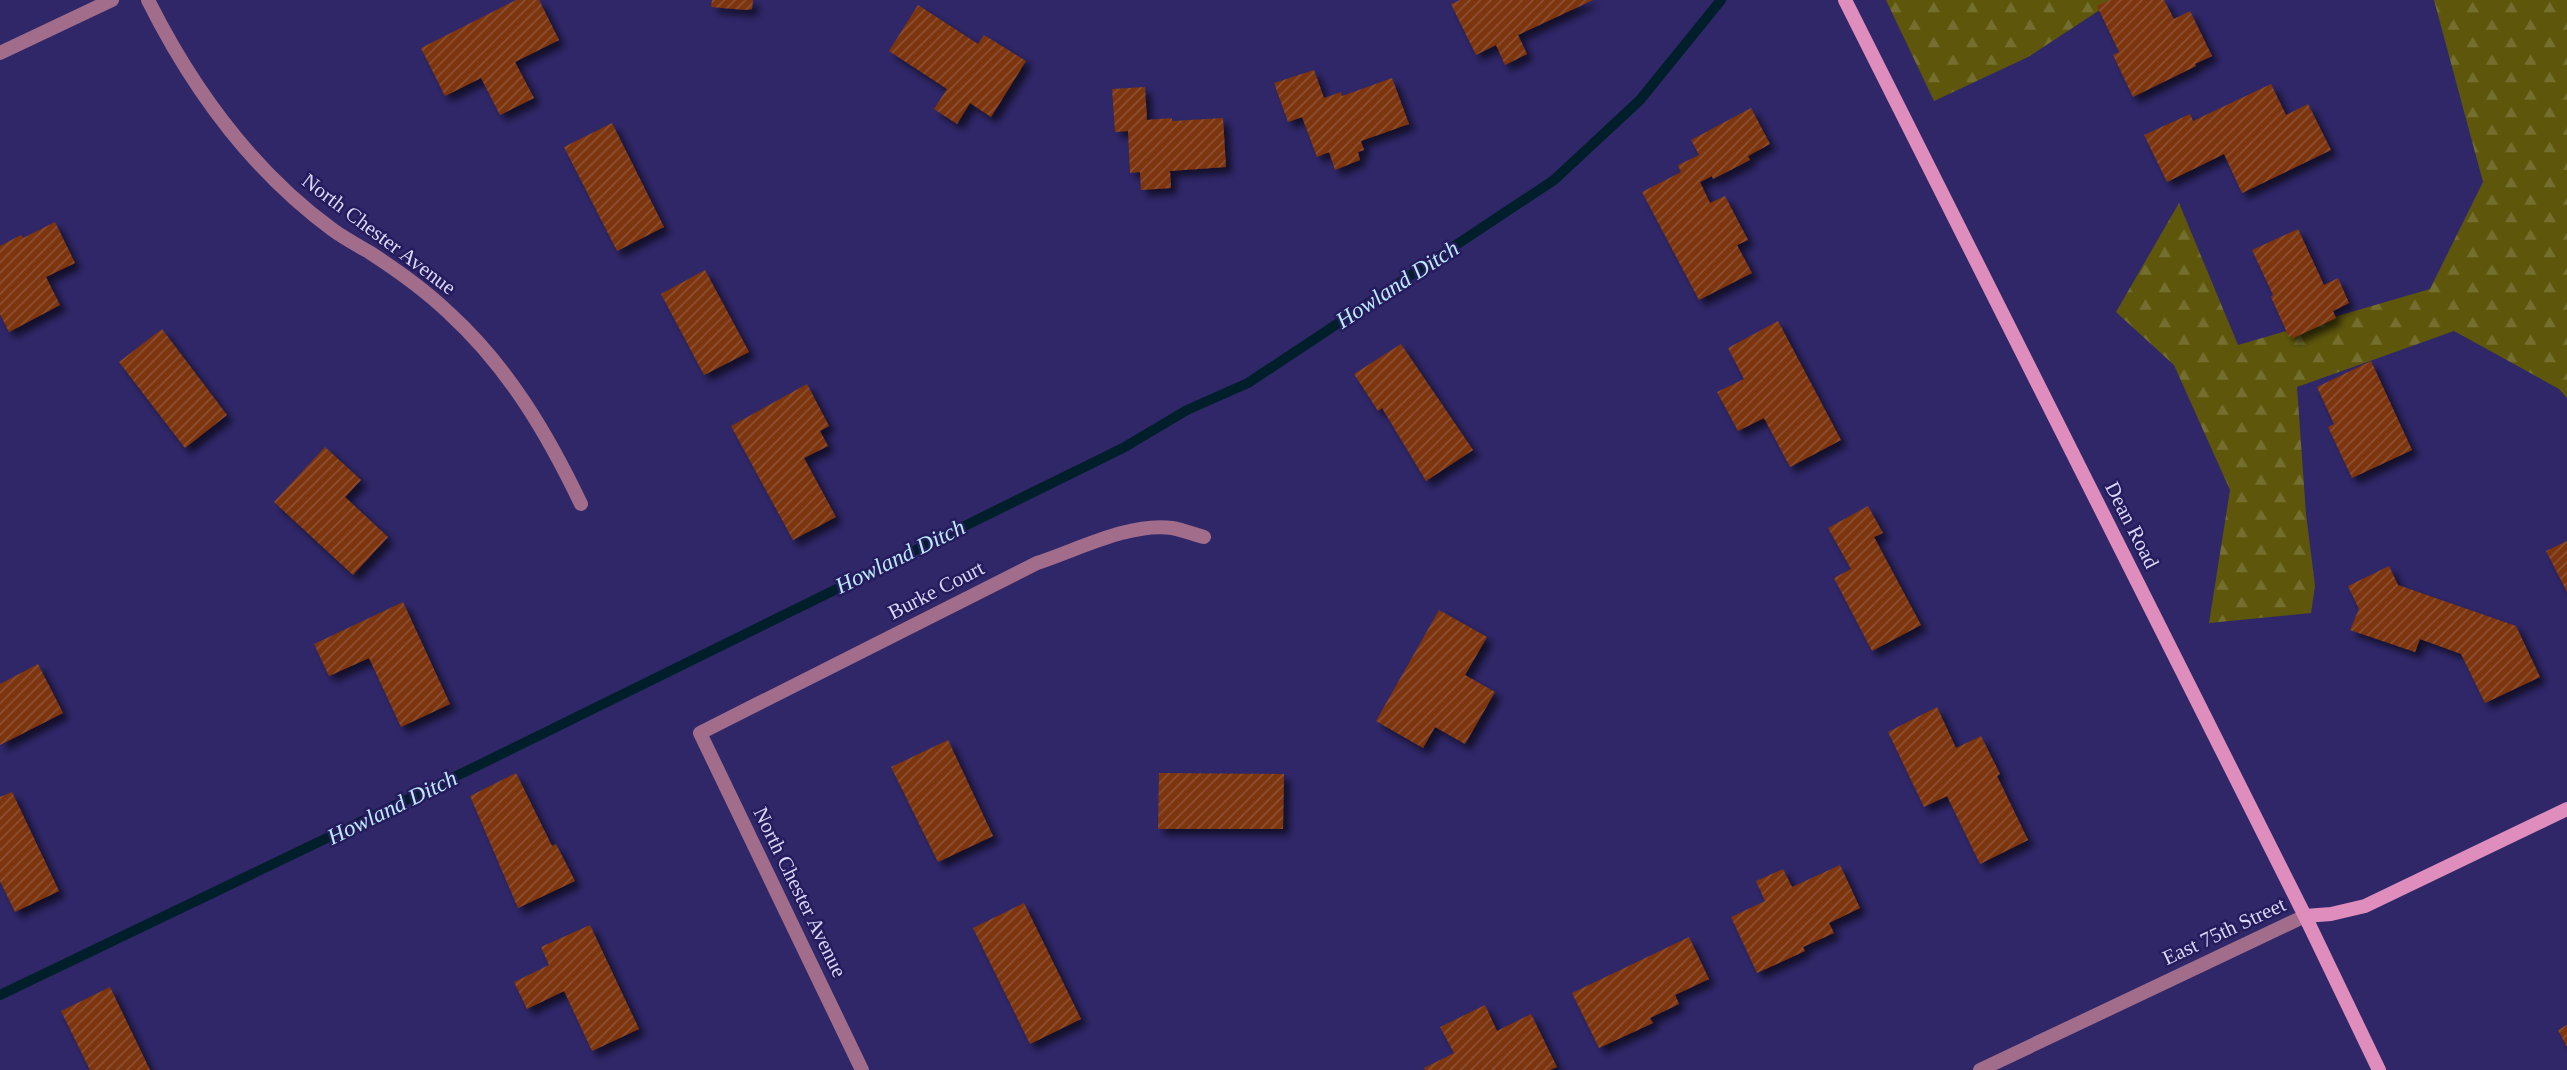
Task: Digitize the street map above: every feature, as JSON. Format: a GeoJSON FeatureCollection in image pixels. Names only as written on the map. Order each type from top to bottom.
{"type":"FeatureCollection","features":[{"type":"Feature","properties":{"kind":"street"},"geometry":{"type":"LineString","coordinates":[[0,53],[112,0]]}},
{"type":"Feature","properties":{"kind":"street","name":"North Chester Avenue"},"geometry":{"type":"LineString","coordinates":[[148,0],[192,81],[223,124],[254,159],[288,193],[332,229],[391,267],[431,298],[469,333],[503,371],[542,427],[581,504]]}},
{"type":"Feature","properties":{"kind":"street","name":"Dean Road"},"geometry":{"type":"LineString","coordinates":[[1845,0],[2305,916],[2379,1070]]}},
{"type":"Feature","properties":{"kind":"street","name":"Burke Court"},"geometry":{"type":"LineString","coordinates":[[700,733],[1037,563],[1075,548],[1143,528],[1170,528],[1203,537]]}},
{"type":"Feature","properties":{"kind":"street","name":"North Chester Avenue"},"geometry":{"type":"LineString","coordinates":[[700,733],[862,1070]]}},
{"type":"Feature","properties":{"kind":"street","name":"East 75th Street"},"geometry":{"type":"LineString","coordinates":[[1980,1070],[2305,916],[2331,914],[2365,906],[2567,809]]}},
{"type":"Feature","properties":{"kind":"green space"},"geometry":{"type":"Polygon","coordinates":[[[1886,0],[2115,0],[2028,57],[1934,101],[1886,0]]]}},
{"type":"Feature","properties":{"kind":"green space"},"geometry":{"type":"Polygon","coordinates":[[[2434,0],[2567,0],[2567,398],[2559,389],[2454,331],[2297,387],[2306,514],[2315,586],[2311,613],[2209,623],[2230,490],[2174,365],[2116,312],[2179,203],[2238,345],[2430,289],[2483,182],[2434,0]]]}},
{"type":"Feature","properties":{"kind":"building"},"geometry":{"type":"Polygon","coordinates":[[[516,0],[539,0],[559,40],[515,62],[534,98],[500,115],[481,78],[445,96],[421,48],[516,0]]]}},
{"type":"Feature","properties":{"kind":"building"},"geometry":{"type":"Polygon","coordinates":[[[712,0],[753,0],[752,9],[711,7],[712,0]]]}},
{"type":"Feature","properties":{"kind":"building"},"geometry":{"type":"Polygon","coordinates":[[[1460,0],[1593,0],[1518,35],[1527,54],[1505,65],[1496,45],[1476,55],[1451,4],[1460,0]]]}},
{"type":"Feature","properties":{"kind":"building"},"geometry":{"type":"Polygon","coordinates":[[[2110,0],[2164,0],[2174,19],[2190,11],[2212,56],[2133,97],[2113,55],[2119,52],[2097,6],[2110,0]]]}},
{"type":"Feature","properties":{"kind":"building"},"geometry":{"type":"Polygon","coordinates":[[[918,5],[978,44],[984,35],[1026,61],[991,117],[970,103],[957,124],[934,109],[947,89],[889,51],[918,5]]]}},
{"type":"Feature","properties":{"kind":"building"},"geometry":{"type":"Polygon","coordinates":[[[1314,70],[1324,98],[1341,92],[1342,96],[1392,78],[1409,124],[1361,141],[1364,150],[1358,152],[1360,160],[1335,170],[1329,152],[1317,157],[1302,117],[1288,122],[1274,83],[1314,70]]]}},
{"type":"Feature","properties":{"kind":"building"},"geometry":{"type":"Polygon","coordinates":[[[2271,84],[2286,115],[2308,104],[2331,150],[2242,193],[2224,154],[2167,182],[2144,135],[2190,114],[2193,121],[2271,84]]]}},
{"type":"Feature","properties":{"kind":"building"},"geometry":{"type":"Polygon","coordinates":[[[1145,87],[1147,120],[1223,118],[1226,167],[1170,171],[1171,188],[1141,190],[1140,172],[1130,173],[1128,131],[1115,132],[1112,89],[1145,87]]]}},
{"type":"Feature","properties":{"kind":"building"},"geometry":{"type":"Polygon","coordinates":[[[1751,108],[1770,144],[1748,156],[1750,160],[1713,179],[1712,176],[1700,182],[1710,203],[1725,196],[1748,240],[1737,245],[1752,273],[1699,300],[1642,192],[1681,172],[1678,165],[1699,155],[1691,140],[1751,108]]]}},
{"type":"Feature","properties":{"kind":"building"},"geometry":{"type":"Polygon","coordinates":[[[612,123],[664,227],[617,251],[564,147],[612,123]]]}},
{"type":"Feature","properties":{"kind":"building"},"geometry":{"type":"Polygon","coordinates":[[[55,222],[75,263],[46,277],[60,305],[9,332],[0,314],[0,246],[55,222]]]}},
{"type":"Feature","properties":{"kind":"building"},"geometry":{"type":"Polygon","coordinates":[[[2298,229],[2324,285],[2338,278],[2349,303],[2333,311],[2336,318],[2293,338],[2292,335],[2289,337],[2252,250],[2298,229]]]}},
{"type":"Feature","properties":{"kind":"building"},"geometry":{"type":"Polygon","coordinates":[[[705,270],[749,352],[704,375],[661,294],[705,270]]]}},
{"type":"Feature","properties":{"kind":"building"},"geometry":{"type":"Polygon","coordinates":[[[1778,321],[1841,440],[1790,467],[1764,418],[1738,431],[1717,392],[1744,379],[1728,348],[1778,321]]]}},
{"type":"Feature","properties":{"kind":"building"},"geometry":{"type":"Polygon","coordinates":[[[162,329],[227,415],[185,448],[119,362],[162,329]]]}},
{"type":"Feature","properties":{"kind":"building"},"geometry":{"type":"Polygon","coordinates":[[[1401,344],[1473,450],[1426,481],[1382,408],[1378,411],[1354,374],[1401,344]]]}},
{"type":"Feature","properties":{"kind":"building"},"geometry":{"type":"Polygon","coordinates":[[[2371,361],[2412,450],[2352,478],[2328,427],[2334,424],[2317,387],[2371,361]]]}},
{"type":"Feature","properties":{"kind":"building"},"geometry":{"type":"Polygon","coordinates":[[[807,384],[829,426],[820,431],[828,446],[804,458],[836,517],[793,540],[731,426],[807,384]]]}},
{"type":"Feature","properties":{"kind":"building"},"geometry":{"type":"Polygon","coordinates":[[[325,447],[361,480],[345,497],[388,537],[353,575],[274,502],[325,447]]]}},
{"type":"Feature","properties":{"kind":"building"},"geometry":{"type":"Polygon","coordinates":[[[1868,506],[1883,533],[1874,537],[1921,625],[1872,651],[1834,578],[1851,569],[1828,528],[1868,506]]]}},
{"type":"Feature","properties":{"kind":"building"},"geometry":{"type":"Polygon","coordinates":[[[2567,541],[2567,592],[2546,551],[2567,541]]]}},
{"type":"Feature","properties":{"kind":"building"},"geometry":{"type":"Polygon","coordinates":[[[2389,566],[2398,585],[2516,626],[2540,677],[2485,703],[2461,654],[2420,639],[2415,652],[2350,630],[2359,609],[2348,586],[2389,566]]]}},
{"type":"Feature","properties":{"kind":"building"},"geometry":{"type":"Polygon","coordinates":[[[403,602],[450,704],[401,727],[369,658],[329,676],[314,644],[403,602]]]}},
{"type":"Feature","properties":{"kind":"building"},"geometry":{"type":"Polygon","coordinates":[[[1439,610],[1487,637],[1465,675],[1495,692],[1465,744],[1435,727],[1423,748],[1376,721],[1439,610]]]}},
{"type":"Feature","properties":{"kind":"building"},"geometry":{"type":"Polygon","coordinates":[[[38,664],[63,713],[0,745],[0,684],[38,664]]]}},
{"type":"Feature","properties":{"kind":"building"},"geometry":{"type":"Polygon","coordinates":[[[1937,707],[1956,748],[1981,736],[2028,840],[1980,864],[1947,796],[1924,807],[1888,732],[1937,707]]]}},
{"type":"Feature","properties":{"kind":"building"},"geometry":{"type":"Polygon","coordinates":[[[948,740],[993,836],[938,862],[891,767],[948,740]]]}},
{"type":"Feature","properties":{"kind":"building"},"geometry":{"type":"Polygon","coordinates":[[[516,773],[552,846],[556,844],[575,881],[518,908],[470,796],[516,773]]]}},
{"type":"Feature","properties":{"kind":"building"},"geometry":{"type":"Polygon","coordinates":[[[1159,773],[1284,774],[1283,829],[1158,829],[1159,773]]]}},
{"type":"Feature","properties":{"kind":"building"},"geometry":{"type":"Polygon","coordinates":[[[12,792],[59,891],[15,912],[0,881],[0,797],[12,792]]]}},
{"type":"Feature","properties":{"kind":"building"},"geometry":{"type":"Polygon","coordinates":[[[1840,865],[1860,908],[1829,923],[1834,933],[1803,947],[1805,951],[1757,973],[1731,917],[1765,901],[1756,881],[1783,869],[1792,887],[1840,865]]]}},
{"type":"Feature","properties":{"kind":"building"},"geometry":{"type":"Polygon","coordinates":[[[1024,903],[1081,1019],[1030,1044],[973,928],[1024,903]]]}},
{"type":"Feature","properties":{"kind":"building"},"geometry":{"type":"Polygon","coordinates":[[[590,925],[639,1029],[592,1051],[564,991],[527,1009],[514,982],[549,965],[541,947],[590,925]]]}},
{"type":"Feature","properties":{"kind":"building"},"geometry":{"type":"Polygon","coordinates":[[[1689,937],[1709,979],[1675,995],[1679,1004],[1650,1018],[1653,1023],[1599,1048],[1572,993],[1689,937]]]}},
{"type":"Feature","properties":{"kind":"building"},"geometry":{"type":"Polygon","coordinates":[[[110,987],[150,1070],[90,1070],[61,1011],[110,987]]]}},
{"type":"Feature","properties":{"kind":"building"},"geometry":{"type":"Polygon","coordinates":[[[1485,1005],[1497,1031],[1531,1014],[1557,1067],[1550,1070],[1425,1070],[1424,1068],[1454,1053],[1440,1027],[1485,1005]]]}},
{"type":"Feature","properties":{"kind":"building"},"geometry":{"type":"Polygon","coordinates":[[[2567,1025],[2567,1047],[2558,1030],[2567,1025]]]}},
{"type":"Feature","properties":{"kind":"waterway","name":"Howland Ditch"},"geometry":{"type":"LineString","coordinates":[[0,995],[477,766],[1123,448],[1187,410],[1248,383],[1554,180],[1640,100],[1721,0]]}}]}
